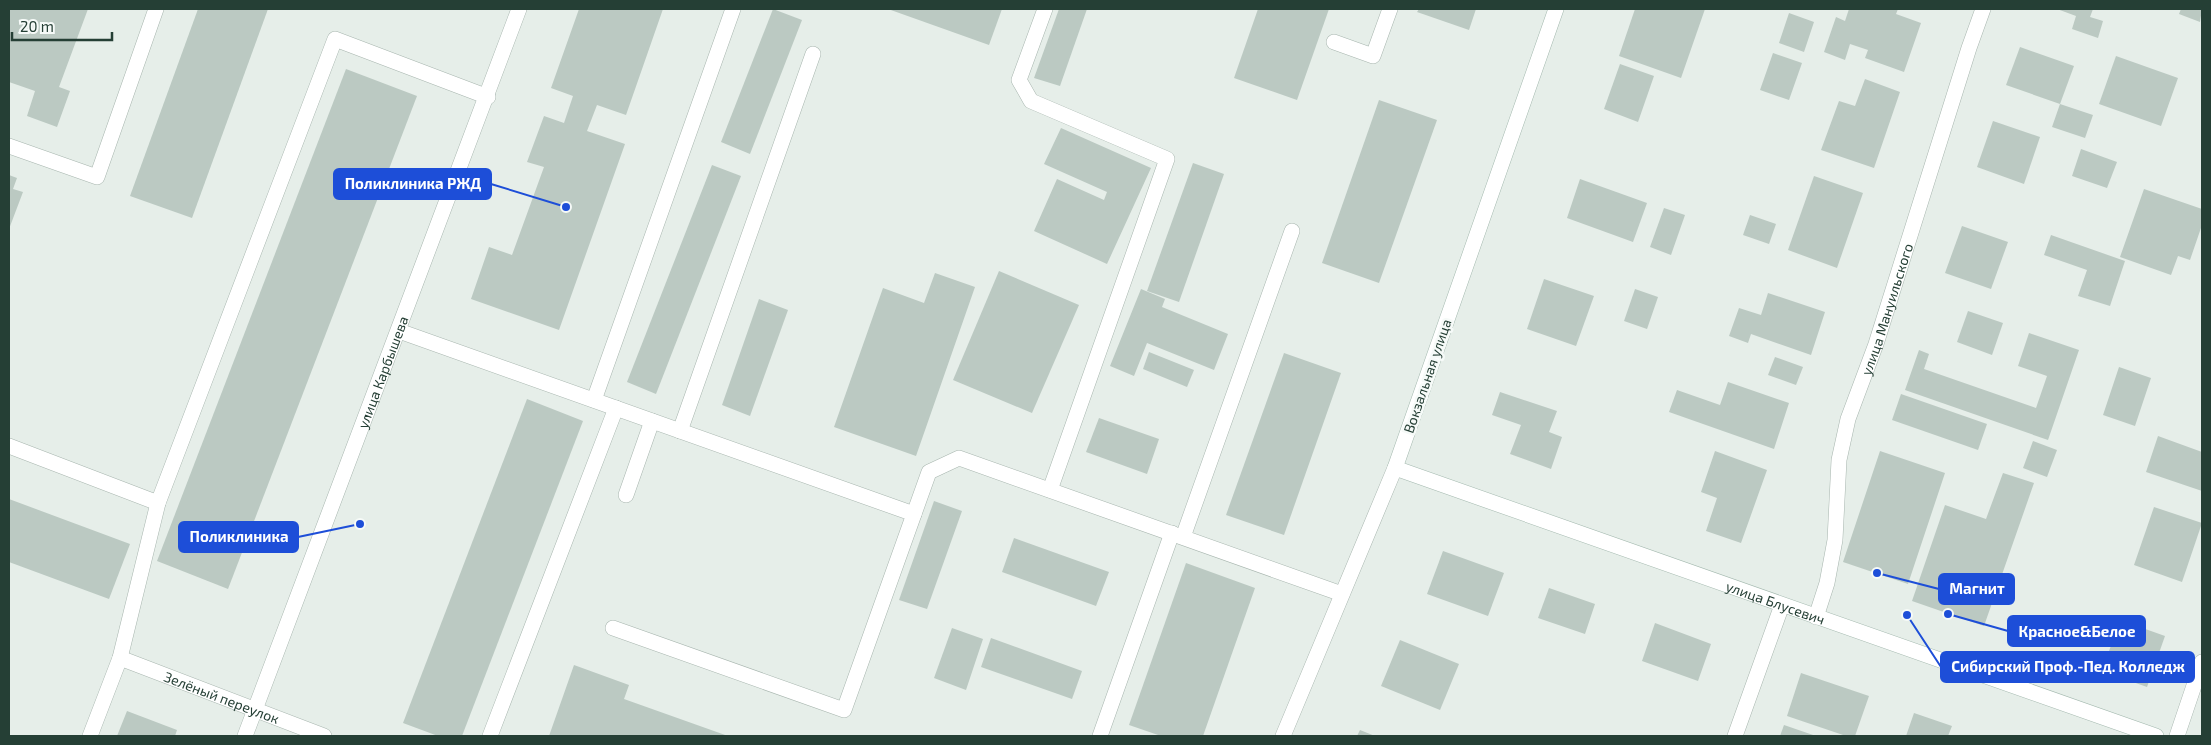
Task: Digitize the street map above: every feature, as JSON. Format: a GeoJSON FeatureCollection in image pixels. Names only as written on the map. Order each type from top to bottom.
{"type":"FeatureCollection","features":[{"type":"Feature","properties":{"kind":"street"},"geometry":{"type":"LineString","coordinates":[[9,146],[97,177],[156,9]]}},
{"type":"Feature","properties":{"kind":"street","name":"улица Карбышева"},"geometry":{"type":"LineString","coordinates":[[246,736],[488,97],[519,9]]}},
{"type":"Feature","properties":{"kind":"street"},"geometry":{"type":"LineString","coordinates":[[594,400],[733,9]]}},
{"type":"Feature","properties":{"kind":"street"},"geometry":{"type":"LineString","coordinates":[[1045,9],[1019,80],[1031,101],[1167,160],[1050,490]]}},
{"type":"Feature","properties":{"kind":"street"},"geometry":{"type":"LineString","coordinates":[[1334,42],[1373,56],[1390,9]]}},
{"type":"Feature","properties":{"kind":"street","name":"Вокзальная улица"},"geometry":{"type":"LineString","coordinates":[[1283,736],[1395,468],[1556,9]]}},
{"type":"Feature","properties":{"kind":"street","name":"улица Мануильского"},"geometry":{"type":"LineString","coordinates":[[1816,617],[1827,583],[1835,540],[1840,460],[1848,419],[1876,344],[1983,9]]}},
{"type":"Feature","properties":{"kind":"street"},"geometry":{"type":"LineString","coordinates":[[90,736],[120,658],[158,503],[335,38],[488,97]]}},
{"type":"Feature","properties":{"kind":"street"},"geometry":{"type":"LineString","coordinates":[[680,430],[813,54]]}},
{"type":"Feature","properties":{"kind":"street"},"geometry":{"type":"LineString","coordinates":[[1100,736],[1292,231]]}},
{"type":"Feature","properties":{"kind":"street"},"geometry":{"type":"LineString","coordinates":[[399,331],[914,514]]}},
{"type":"Feature","properties":{"kind":"street"},"geometry":{"type":"LineString","coordinates":[[490,736],[616,408]]}},
{"type":"Feature","properties":{"kind":"street"},"geometry":{"type":"LineString","coordinates":[[626,495],[652,421]]}},
{"type":"Feature","properties":{"kind":"street"},"geometry":{"type":"LineString","coordinates":[[9,446],[158,503]]}},
{"type":"Feature","properties":{"kind":"street"},"geometry":{"type":"LineString","coordinates":[[613,628],[844,710],[929,472],[959,458],[1342,594]]}},
{"type":"Feature","properties":{"kind":"street","name":"улица Блусевич"},"geometry":{"type":"LineString","coordinates":[[1395,468],[2156,736]]}},
{"type":"Feature","properties":{"kind":"street"},"geometry":{"type":"LineString","coordinates":[[1735,736],[1782,605]]}},
{"type":"Feature","properties":{"kind":"street","name":"Зелёный переулок"},"geometry":{"type":"LineString","coordinates":[[120,658],[324,736]]}},
{"type":"Feature","properties":{"kind":"street"},"geometry":{"type":"LineString","coordinates":[[2177,736],[2202,662]]}},
{"type":"Feature","properties":{"kind":"building"},"geometry":{"type":"Polygon","coordinates":[[[9,9],[88,9],[59,87],[70,91],[57,127],[27,116],[35,91],[9,82],[9,9]]]}},
{"type":"Feature","properties":{"kind":"building"},"geometry":{"type":"Polygon","coordinates":[[[198,9],[268,9],[192,218],[130,196],[198,9]]]}},
{"type":"Feature","properties":{"kind":"building"},"geometry":{"type":"Polygon","coordinates":[[[579,9],[663,9],[626,115],[597,105],[587,131],[625,144],[559,330],[471,299],[489,247],[512,255],[544,167],[527,162],[544,116],[564,123],[573,96],[551,88],[579,9]]]}},
{"type":"Feature","properties":{"kind":"building"},"geometry":{"type":"Polygon","coordinates":[[[773,9],[802,20],[750,154],[721,142],[773,9]]]}},
{"type":"Feature","properties":{"kind":"building"},"geometry":{"type":"Polygon","coordinates":[[[888,9],[1002,9],[989,45],[888,9]]]}},
{"type":"Feature","properties":{"kind":"building"},"geometry":{"type":"Polygon","coordinates":[[[1059,9],[1087,9],[1060,86],[1034,78],[1059,9]]]}},
{"type":"Feature","properties":{"kind":"building"},"geometry":{"type":"Polygon","coordinates":[[[1258,9],[1329,9],[1297,100],[1234,78],[1258,9]]]}},
{"type":"Feature","properties":{"kind":"building"},"geometry":{"type":"Polygon","coordinates":[[[1419,9],[1476,9],[1469,30],[1417,12],[1419,9]]]}},
{"type":"Feature","properties":{"kind":"building"},"geometry":{"type":"Polygon","coordinates":[[[1635,9],[1705,9],[1681,78],[1619,56],[1635,9]]]}},
{"type":"Feature","properties":{"kind":"building"},"geometry":{"type":"Polygon","coordinates":[[[1849,9],[1898,9],[1896,14],[1921,23],[1904,72],[1865,58],[1868,50],[1850,44],[1845,60],[1824,52],[1836,17],[1845,21],[1849,9]]]}},
{"type":"Feature","properties":{"kind":"building"},"geometry":{"type":"Polygon","coordinates":[[[2057,9],[2093,9],[2090,17],[2103,21],[2098,38],[2072,29],[2076,16],[2057,9]]]}},
{"type":"Feature","properties":{"kind":"building"},"geometry":{"type":"Polygon","coordinates":[[[2181,9],[2202,9],[2200,22],[2179,14],[2181,9]]]}},
{"type":"Feature","properties":{"kind":"building"},"geometry":{"type":"Polygon","coordinates":[[[1789,13],[1814,22],[1804,52],[1779,43],[1789,13]]]}},
{"type":"Feature","properties":{"kind":"building"},"geometry":{"type":"Polygon","coordinates":[[[2020,47],[2074,66],[2060,104],[2006,85],[2020,47]]]}},
{"type":"Feature","properties":{"kind":"building"},"geometry":{"type":"Polygon","coordinates":[[[1773,53],[1802,63],[1789,100],[1760,90],[1773,53]]]}},
{"type":"Feature","properties":{"kind":"building"},"geometry":{"type":"Polygon","coordinates":[[[2116,56],[2178,78],[2161,126],[2099,104],[2116,56]]]}},
{"type":"Feature","properties":{"kind":"building"},"geometry":{"type":"Polygon","coordinates":[[[1620,64],[1654,76],[1638,122],[1604,109],[1620,64]]]}},
{"type":"Feature","properties":{"kind":"building"},"geometry":{"type":"Polygon","coordinates":[[[346,69],[417,96],[228,589],[157,561],[346,69]]]}},
{"type":"Feature","properties":{"kind":"building"},"geometry":{"type":"Polygon","coordinates":[[[1865,79],[1900,92],[1874,168],[1821,150],[1839,101],[1855,106],[1865,79]]]}},
{"type":"Feature","properties":{"kind":"building"},"geometry":{"type":"Polygon","coordinates":[[[1379,100],[1437,120],[1379,283],[1322,263],[1379,100]]]}},
{"type":"Feature","properties":{"kind":"building"},"geometry":{"type":"Polygon","coordinates":[[[2060,104],[2093,115],[2085,138],[2052,127],[2060,104]]]}},
{"type":"Feature","properties":{"kind":"building"},"geometry":{"type":"Polygon","coordinates":[[[1993,121],[2040,137],[2024,184],[1977,167],[1993,121]]]}},
{"type":"Feature","properties":{"kind":"building"},"geometry":{"type":"Polygon","coordinates":[[[1061,128],[1151,168],[1107,264],[1034,231],[1057,179],[1104,200],[1107,192],[1044,164],[1061,128]]]}},
{"type":"Feature","properties":{"kind":"building"},"geometry":{"type":"Polygon","coordinates":[[[2081,149],[2117,162],[2107,188],[2072,176],[2081,149]]]}},
{"type":"Feature","properties":{"kind":"building"},"geometry":{"type":"Polygon","coordinates":[[[1193,163],[1224,174],[1179,302],[1147,291],[1193,163]]]}},
{"type":"Feature","properties":{"kind":"building"},"geometry":{"type":"Polygon","coordinates":[[[712,165],[741,176],[656,394],[627,382],[712,165]]]}},
{"type":"Feature","properties":{"kind":"building"},"geometry":{"type":"Polygon","coordinates":[[[9,175],[17,178],[13,189],[23,192],[9,229],[9,175]]]}},
{"type":"Feature","properties":{"kind":"building"},"geometry":{"type":"Polygon","coordinates":[[[1814,176],[1863,193],[1837,268],[1788,250],[1814,176]]]}},
{"type":"Feature","properties":{"kind":"building"},"geometry":{"type":"Polygon","coordinates":[[[1580,179],[1647,203],[1633,242],[1567,218],[1580,179]]]}},
{"type":"Feature","properties":{"kind":"building"},"geometry":{"type":"Polygon","coordinates":[[[2144,189],[2202,209],[2202,225],[2190,260],[2178,256],[2171,275],[2120,257],[2144,189]]]}},
{"type":"Feature","properties":{"kind":"building"},"geometry":{"type":"Polygon","coordinates":[[[1664,208],[1685,215],[1671,255],[1650,247],[1664,208]]]}},
{"type":"Feature","properties":{"kind":"building"},"geometry":{"type":"Polygon","coordinates":[[[1750,215],[1776,224],[1769,244],[1743,235],[1750,215]]]}},
{"type":"Feature","properties":{"kind":"building"},"geometry":{"type":"Polygon","coordinates":[[[1962,226],[2008,242],[1991,289],[1945,273],[1962,226]]]}},
{"type":"Feature","properties":{"kind":"building"},"geometry":{"type":"Polygon","coordinates":[[[2051,235],[2125,261],[2110,306],[2078,296],[2087,270],[2044,255],[2051,235]]]}},
{"type":"Feature","properties":{"kind":"building"},"geometry":{"type":"Polygon","coordinates":[[[999,271],[1079,305],[1032,413],[953,380],[999,271]]]}},
{"type":"Feature","properties":{"kind":"building"},"geometry":{"type":"Polygon","coordinates":[[[935,273],[975,287],[916,456],[834,427],[883,288],[924,303],[935,273]]]}},
{"type":"Feature","properties":{"kind":"building"},"geometry":{"type":"Polygon","coordinates":[[[1544,279],[1594,296],[1576,346],[1527,329],[1544,279]]]}},
{"type":"Feature","properties":{"kind":"building"},"geometry":{"type":"Polygon","coordinates":[[[1141,289],[1165,299],[1162,307],[1228,334],[1214,370],[1147,343],[1134,376],[1110,366],[1141,289]]]}},
{"type":"Feature","properties":{"kind":"building"},"geometry":{"type":"Polygon","coordinates":[[[1635,289],[1658,297],[1647,329],[1624,321],[1635,289]]]}},
{"type":"Feature","properties":{"kind":"building"},"geometry":{"type":"Polygon","coordinates":[[[1768,293],[1825,312],[1811,355],[1751,334],[1748,343],[1729,336],[1739,308],[1761,315],[1768,293]]]}},
{"type":"Feature","properties":{"kind":"building"},"geometry":{"type":"Polygon","coordinates":[[[759,299],[788,310],[750,416],[722,405],[759,299]]]}},
{"type":"Feature","properties":{"kind":"building"},"geometry":{"type":"Polygon","coordinates":[[[1968,311],[2003,323],[1992,355],[1957,342],[1968,311]]]}},
{"type":"Feature","properties":{"kind":"building"},"geometry":{"type":"Polygon","coordinates":[[[2029,333],[2079,350],[2048,440],[1905,390],[1919,350],[1929,354],[1924,369],[2036,408],[2047,376],[2018,366],[2029,333]]]}},
{"type":"Feature","properties":{"kind":"building"},"geometry":{"type":"Polygon","coordinates":[[[1149,352],[1194,370],[1187,387],[1143,369],[1149,352]]]}},
{"type":"Feature","properties":{"kind":"building"},"geometry":{"type":"Polygon","coordinates":[[[1284,353],[1341,373],[1284,535],[1226,515],[1284,353]]]}},
{"type":"Feature","properties":{"kind":"building"},"geometry":{"type":"Polygon","coordinates":[[[1775,357],[1803,367],[1796,385],[1768,375],[1775,357]]]}},
{"type":"Feature","properties":{"kind":"building"},"geometry":{"type":"Polygon","coordinates":[[[2119,367],[2151,378],[2135,426],[2103,415],[2119,367]]]}},
{"type":"Feature","properties":{"kind":"building"},"geometry":{"type":"Polygon","coordinates":[[[1728,382],[1789,403],[1774,449],[1669,412],[1677,390],[1720,405],[1728,382]]]}},
{"type":"Feature","properties":{"kind":"building"},"geometry":{"type":"Polygon","coordinates":[[[1500,392],[1557,411],[1549,432],[1562,437],[1551,469],[1510,454],[1521,425],[1492,415],[1500,392]]]}},
{"type":"Feature","properties":{"kind":"building"},"geometry":{"type":"Polygon","coordinates":[[[1901,394],[1987,424],[1978,450],[1892,420],[1901,394]]]}},
{"type":"Feature","properties":{"kind":"building"},"geometry":{"type":"Polygon","coordinates":[[[527,399],[583,421],[462,736],[438,736],[403,723],[527,399]]]}},
{"type":"Feature","properties":{"kind":"building"},"geometry":{"type":"Polygon","coordinates":[[[1099,418],[1159,439],[1147,474],[1086,452],[1099,418]]]}},
{"type":"Feature","properties":{"kind":"building"},"geometry":{"type":"Polygon","coordinates":[[[2158,436],[2202,452],[2202,491],[2146,472],[2158,436]]]}},
{"type":"Feature","properties":{"kind":"building"},"geometry":{"type":"Polygon","coordinates":[[[2033,441],[2057,450],[2047,477],[2023,468],[2033,441]]]}},
{"type":"Feature","properties":{"kind":"building"},"geometry":{"type":"Polygon","coordinates":[[[1715,451],[1767,470],[1741,543],[1706,531],[1717,498],[1701,492],[1715,451]]]}},
{"type":"Feature","properties":{"kind":"building"},"geometry":{"type":"Polygon","coordinates":[[[1880,451],[1945,473],[1908,584],[1843,562],[1880,451]]]}},
{"type":"Feature","properties":{"kind":"building"},"geometry":{"type":"Polygon","coordinates":[[[2003,473],[2034,483],[1984,626],[1912,601],[1945,505],[1986,519],[2003,473]]]}},
{"type":"Feature","properties":{"kind":"building"},"geometry":{"type":"Polygon","coordinates":[[[9,499],[130,544],[109,599],[9,562],[9,499]]]}},
{"type":"Feature","properties":{"kind":"building"},"geometry":{"type":"Polygon","coordinates":[[[934,501],[962,511],[927,609],[899,600],[934,501]]]}},
{"type":"Feature","properties":{"kind":"building"},"geometry":{"type":"Polygon","coordinates":[[[2154,507],[2202,523],[2182,582],[2134,565],[2154,507]]]}},
{"type":"Feature","properties":{"kind":"building"},"geometry":{"type":"Polygon","coordinates":[[[1014,538],[1109,572],[1096,606],[1002,572],[1014,538]]]}},
{"type":"Feature","properties":{"kind":"building"},"geometry":{"type":"Polygon","coordinates":[[[1443,551],[1504,573],[1488,616],[1427,594],[1443,551]]]}},
{"type":"Feature","properties":{"kind":"building"},"geometry":{"type":"Polygon","coordinates":[[[1186,563],[1255,588],[1203,736],[1161,736],[1129,725],[1186,563]]]}},
{"type":"Feature","properties":{"kind":"building"},"geometry":{"type":"Polygon","coordinates":[[[1549,588],[1595,604],[1585,634],[1538,618],[1549,588]]]}},
{"type":"Feature","properties":{"kind":"building"},"geometry":{"type":"Polygon","coordinates":[[[2120,620],[2165,636],[2147,687],[2102,671],[2120,620]]]}},
{"type":"Feature","properties":{"kind":"building"},"geometry":{"type":"Polygon","coordinates":[[[1655,623],[1711,644],[1698,681],[1642,661],[1655,623]]]}},
{"type":"Feature","properties":{"kind":"building"},"geometry":{"type":"Polygon","coordinates":[[[952,628],[983,639],[966,690],[934,678],[952,628]]]}},
{"type":"Feature","properties":{"kind":"building"},"geometry":{"type":"Polygon","coordinates":[[[991,638],[1082,671],[1072,699],[981,667],[991,638]]]}},
{"type":"Feature","properties":{"kind":"building"},"geometry":{"type":"Polygon","coordinates":[[[1400,640],[1459,664],[1440,710],[1381,686],[1400,640]]]}},
{"type":"Feature","properties":{"kind":"building"},"geometry":{"type":"Polygon","coordinates":[[[574,665],[629,685],[624,699],[728,736],[549,736],[574,665]]]}},
{"type":"Feature","properties":{"kind":"building"},"geometry":{"type":"Polygon","coordinates":[[[1801,673],[1869,696],[1855,736],[1846,736],[1787,716],[1801,673]]]}},
{"type":"Feature","properties":{"kind":"building"},"geometry":{"type":"Polygon","coordinates":[[[127,711],[177,730],[175,736],[117,736],[127,711]]]}},
{"type":"Feature","properties":{"kind":"building"},"geometry":{"type":"Polygon","coordinates":[[[1914,713],[1952,726],[1948,736],[1906,736],[1914,713]]]}},
{"type":"Feature","properties":{"kind":"building"},"geometry":{"type":"Polygon","coordinates":[[[1784,725],[1816,736],[1780,736],[1784,725]]]}},
{"type":"Feature","properties":{"kind":"building"},"geometry":{"type":"Polygon","coordinates":[[[1360,730],[1375,736],[1357,736],[1360,730]]]}},
{"type":"Feature","properties":{"kind":"place","name":"Поликлиника РЖД"},"geometry":{"type":"Point","coordinates":[566,207]}},
{"type":"Feature","properties":{"kind":"place","name":"Поликлиника"},"geometry":{"type":"Point","coordinates":[360,524]}},
{"type":"Feature","properties":{"kind":"place","name":"Магнит"},"geometry":{"type":"Point","coordinates":[1877,573]}},
{"type":"Feature","properties":{"kind":"place","name":"Красное&Белое"},"geometry":{"type":"Point","coordinates":[1948,614]}},
{"type":"Feature","properties":{"kind":"place","name":"Сибирский Проф.-Пед. Колледж"},"geometry":{"type":"Point","coordinates":[1907,615]}}]}
